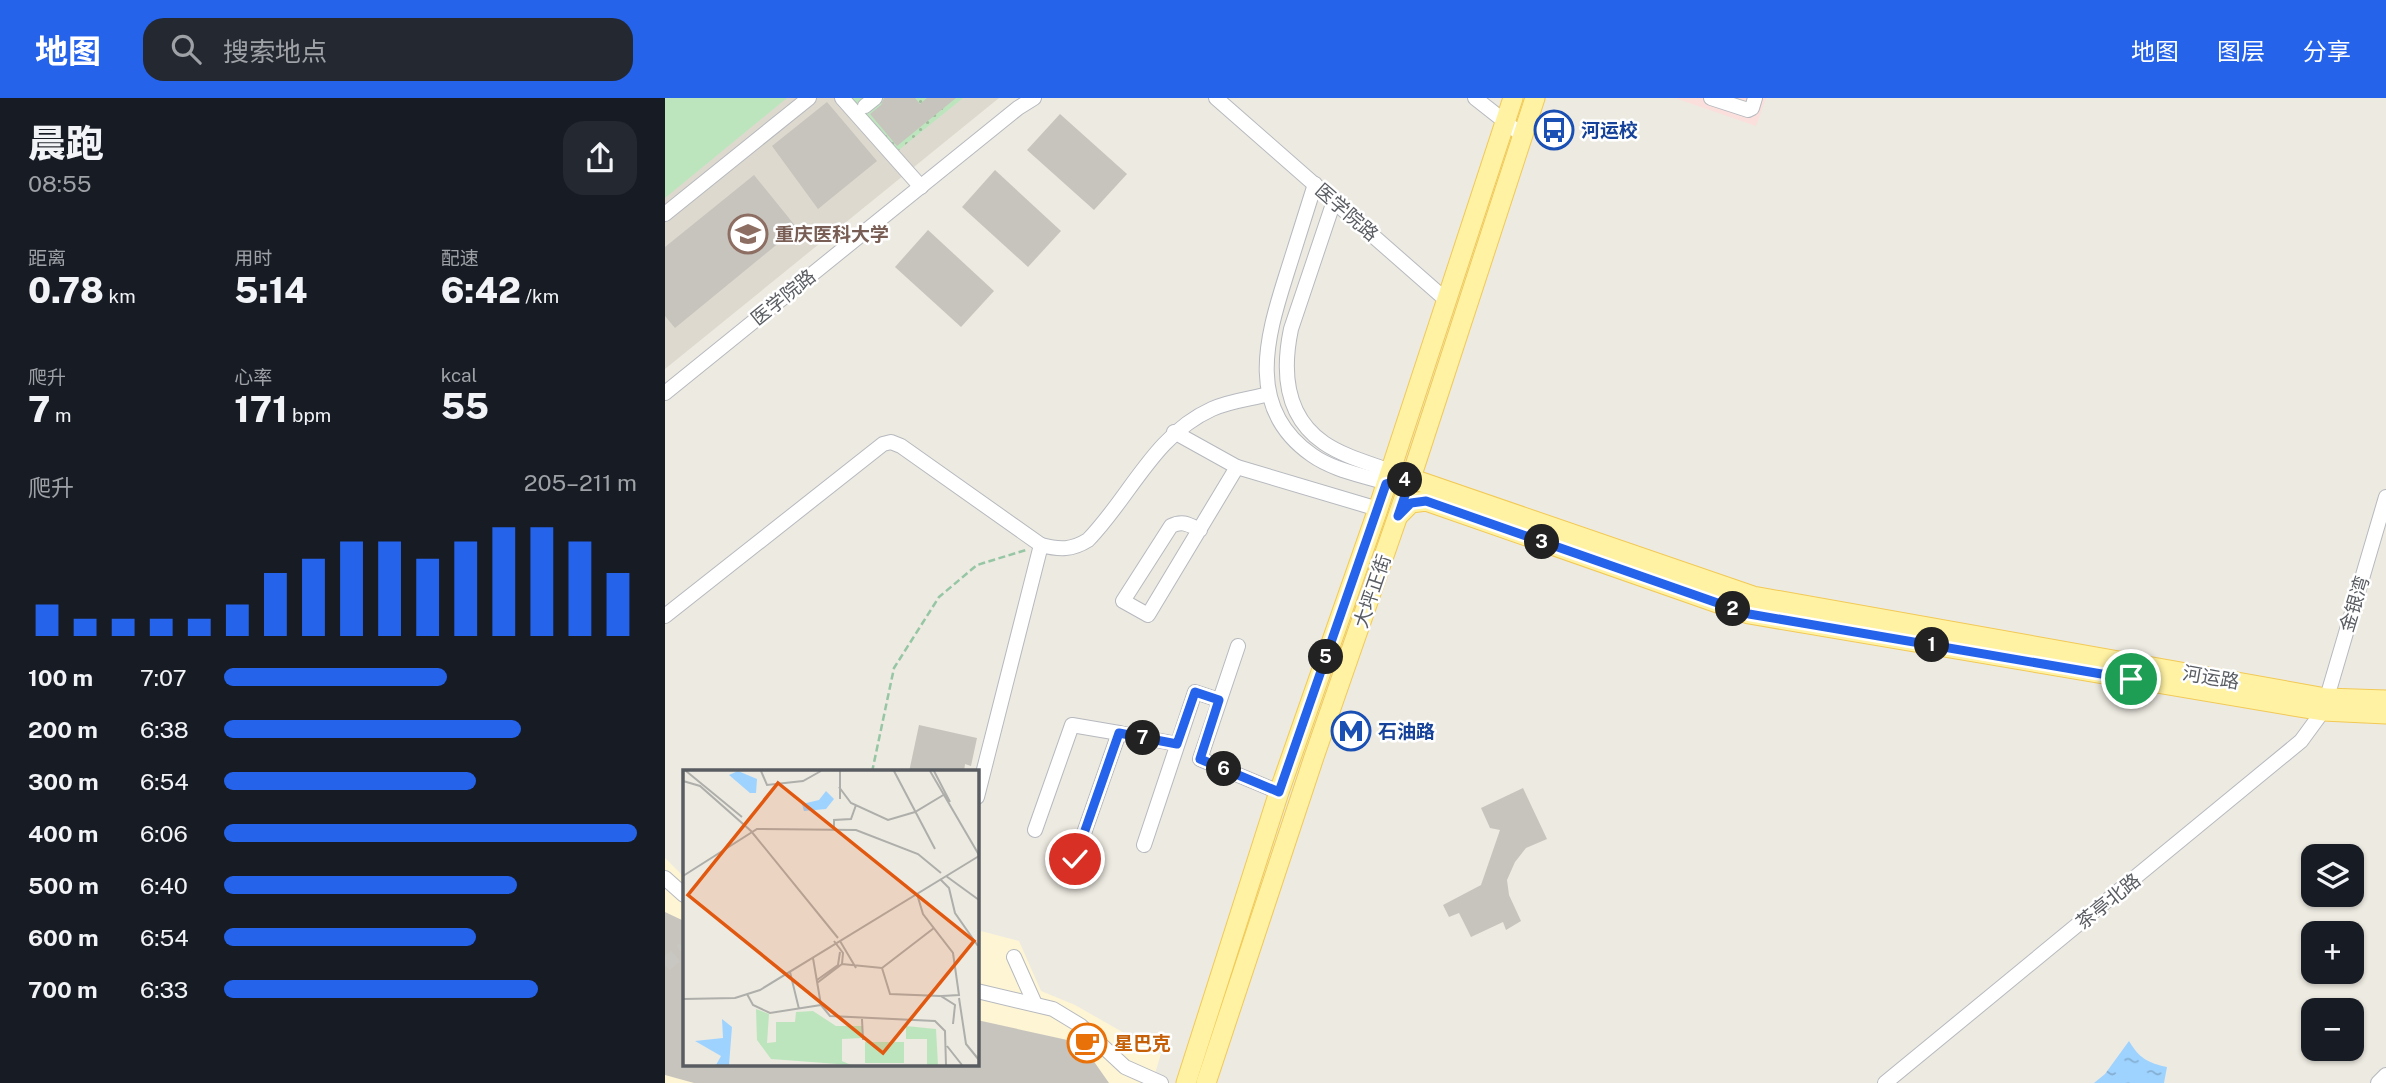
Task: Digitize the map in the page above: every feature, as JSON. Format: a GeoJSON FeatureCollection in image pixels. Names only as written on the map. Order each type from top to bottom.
{"type":"FeatureCollection","features":[{"type":"Feature","properties":{"kind":"main road","name":"大坪正街"},"geometry":{"type":"LineString","coordinates":[[1186,1083],[1279,792],[1378,509],[1513,98]]}},
{"type":"Feature","properties":{"kind":"main road","name":"大坪正街"},"geometry":{"type":"LineString","coordinates":[[1206,1083],[1314,757],[1411,478],[1535,98]]}},
{"type":"Feature","properties":{"kind":"main road"},"geometry":{"type":"LineString","coordinates":[[1424,439],[1428,461],[1433,471],[1464,496]]}},
{"type":"Feature","properties":{"kind":"main road","name":"河运路"},"geometry":{"type":"LineString","coordinates":[[1388,477],[1411,478],[1753,596],[2324,704],[2386,700]]}},
{"type":"Feature","properties":{"kind":"main road","name":"河运路"},"geometry":{"type":"LineString","coordinates":[[1398,516],[1411,503],[1426,501],[1749,614],[2386,714]]}},
{"type":"Feature","properties":{"kind":"street"},"geometry":{"type":"LineString","coordinates":[[665,214],[809,98]]}},
{"type":"Feature","properties":{"kind":"street"},"geometry":{"type":"LineString","coordinates":[[842,98],[921,187]]}},
{"type":"Feature","properties":{"kind":"street","name":"医学院路"},"geometry":{"type":"LineString","coordinates":[[665,393],[1034,98]]}},
{"type":"Feature","properties":{"kind":"street","name":"医学院路"},"geometry":{"type":"LineString","coordinates":[[1216,98],[1445,299]]}},
{"type":"Feature","properties":{"kind":"street"},"geometry":{"type":"LineString","coordinates":[[1475,98],[1522,135]]}},
{"type":"Feature","properties":{"kind":"street"},"geometry":{"type":"LineString","coordinates":[[1711,98],[1748,110],[1752,108],[1755,98]]}},
{"type":"Feature","properties":{"kind":"street"},"geometry":{"type":"LineString","coordinates":[[1315,184],[1271,324],[1265,373],[1269,394],[1274,410],[1290,435],[1312,455],[1364,483],[1373,493],[1378,509]]}},
{"type":"Feature","properties":{"kind":"street"},"geometry":{"type":"LineString","coordinates":[[1335,201],[1291,329],[1286,351],[1286,386],[1299,417],[1323,442],[1388,477]]}},
{"type":"Feature","properties":{"kind":"street"},"geometry":{"type":"LineString","coordinates":[[665,616],[883,444],[891,442],[901,446],[1041,545],[1058,549],[1075,548],[1088,540],[1174,432],[1215,407],[1269,394]]}},
{"type":"Feature","properties":{"kind":"street"},"geometry":{"type":"LineString","coordinates":[[1174,432],[1237,467],[1378,509]]}},
{"type":"Feature","properties":{"kind":"street"},"geometry":{"type":"LineString","coordinates":[[1328,464],[1388,477]]}},
{"type":"Feature","properties":{"kind":"street"},"geometry":{"type":"LineString","coordinates":[[1199,530],[1185,523],[1171,526],[1123,601],[1148,615],[1237,467]]}},
{"type":"Feature","properties":{"kind":"street","name":"金银湾"},"geometry":{"type":"LineString","coordinates":[[2324,704],[2386,497]]}},
{"type":"Feature","properties":{"kind":"street"},"geometry":{"type":"LineString","coordinates":[[978,793],[1041,545]]}},
{"type":"Feature","properties":{"kind":"street"},"geometry":{"type":"LineString","coordinates":[[1238,646],[1200,759],[1279,792]]}},
{"type":"Feature","properties":{"kind":"street"},"geometry":{"type":"LineString","coordinates":[[1144,845],[1195,692],[1219,700]]}},
{"type":"Feature","properties":{"kind":"street","name":"茶亭北路"},"geometry":{"type":"LineString","coordinates":[[1892,1081],[2301,741],[2324,704]]}},
{"type":"Feature","properties":{"kind":"street"},"geometry":{"type":"LineString","coordinates":[[1035,830],[1072,725],[1177,744]]}},
{"type":"Feature","properties":{"kind":"street"},"geometry":{"type":"LineString","coordinates":[[1075,859],[1119,733]]}},
{"type":"Feature","properties":{"kind":"street"},"geometry":{"type":"LineString","coordinates":[[665,878],[683,894]]}},
{"type":"Feature","properties":{"kind":"street"},"geometry":{"type":"LineString","coordinates":[[1014,957],[1035,1004]]}},
{"type":"Feature","properties":{"kind":"street"},"geometry":{"type":"LineString","coordinates":[[978,991],[1053,1009],[1068,1017],[1125,1067],[1161,1083]]}},
{"type":"Feature","properties":{"kind":"street"},"geometry":{"type":"LineString","coordinates":[[1176,1083],[1195,1057]]}},
{"type":"Feature","properties":{"kind":"street"},"geometry":{"type":"LineString","coordinates":[[2378,1083],[2386,1075]]}},
{"type":"Feature","properties":{"kind":"path"},"geometry":{"type":"LineString","coordinates":[[872,770],[894,668],[939,597],[977,565],[1041,545]]}},
{"type":"Feature","properties":{"kind":"shaded area","name":"重庆医科大学"},"geometry":{"type":"Polygon","coordinates":[[[665,98],[999,98],[665,369],[665,98]]]}},
{"type":"Feature","properties":{"kind":"shaded area"},"geometry":{"type":"Polygon","coordinates":[[[1675,98],[1766,98],[1756,126],[1675,98]]]}},
{"type":"Feature","properties":{"kind":"shaded area"},"geometry":{"type":"Polygon","coordinates":[[[665,858],[683,876],[683,1066],[978,1066],[978,930],[1019,941],[1041,991],[1075,1005],[1161,1054],[1152,1083],[665,1083],[665,858]]]}},
{"type":"Feature","properties":{"kind":"green space"},"geometry":{"type":"Polygon","coordinates":[[[665,98],[787,98],[665,198],[665,98]]]}},
{"type":"Feature","properties":{"kind":"green space"},"geometry":{"type":"Polygon","coordinates":[[[848,98],[963,98],[894,154],[848,98]]]}},
{"type":"Feature","properties":{"kind":"water"},"geometry":{"type":"Polygon","coordinates":[[[2129,1041],[2145,1059],[2167,1067],[2164,1083],[2094,1083],[2105,1074],[2129,1041]]]}},
{"type":"Feature","properties":{"kind":"building"},"geometry":{"type":"Polygon","coordinates":[[[884,98],[915,98],[920,104],[927,98],[956,98],[897,146],[870,114],[881,105],[884,98]]]}},
{"type":"Feature","properties":{"kind":"building"},"geometry":{"type":"Polygon","coordinates":[[[827,102],[877,161],[818,209],[772,146],[827,102]]]}},
{"type":"Feature","properties":{"kind":"building"},"geometry":{"type":"Polygon","coordinates":[[[1060,114],[1127,174],[1094,210],[1027,150],[1060,114]]]}},
{"type":"Feature","properties":{"kind":"building"},"geometry":{"type":"Polygon","coordinates":[[[995,170],[1061,231],[1028,267],[962,207],[995,170]]]}},
{"type":"Feature","properties":{"kind":"building"},"geometry":{"type":"Polygon","coordinates":[[[754,175],[797,228],[675,328],[665,316],[665,247],[754,175]]]}},
{"type":"Feature","properties":{"kind":"building"},"geometry":{"type":"Polygon","coordinates":[[[928,230],[994,291],[961,327],[895,267],[928,230]]]}},
{"type":"Feature","properties":{"kind":"building"},"geometry":{"type":"Polygon","coordinates":[[[919,725],[977,738],[971,766],[965,764],[964,770],[909,770],[919,725]]]}},
{"type":"Feature","properties":{"kind":"building"},"geometry":{"type":"Polygon","coordinates":[[[1523,788],[1547,839],[1526,848],[1515,862],[1507,880],[1509,895],[1521,921],[1506,930],[1503,922],[1471,937],[1459,913],[1449,917],[1443,905],[1481,885],[1500,830],[1490,828],[1481,808],[1523,788]]]}},
{"type":"Feature","properties":{"kind":"building"},"geometry":{"type":"Polygon","coordinates":[[[665,912],[683,921],[683,1066],[978,1066],[978,1020],[1081,1043],[1109,1083],[694,1083],[665,1075],[665,912]]]}},
{"type":"Feature","properties":{"kind":"tunnel"},"geometry":{"type":"LineString","coordinates":[[665,965],[683,950]]}},
{"type":"Feature","properties":{"kind":"place","name":"河运校"},"geometry":{"type":"Point","coordinates":[1554,130]}},
{"type":"Feature","properties":{"kind":"place","name":"重庆医科大学"},"geometry":{"type":"Point","coordinates":[748,234]}},
{"type":"Feature","properties":{"kind":"place","name":"石油路"},"geometry":{"type":"Point","coordinates":[1351,731]}},
{"type":"Feature","properties":{"kind":"place","name":"星巴克"},"geometry":{"type":"Point","coordinates":[1087,1043]}},
{"type":"Feature","properties":{"kind":"route"},"geometry":{"type":"LineString","coordinates":[[1075,859],[1119,733],[1177,744],[1195,692],[1219,700],[1200,759],[1279,792],[1386,484],[1411,478],[1398,516],[1411,503],[1426,501],[1749,614],[2131,679]]}}]}
